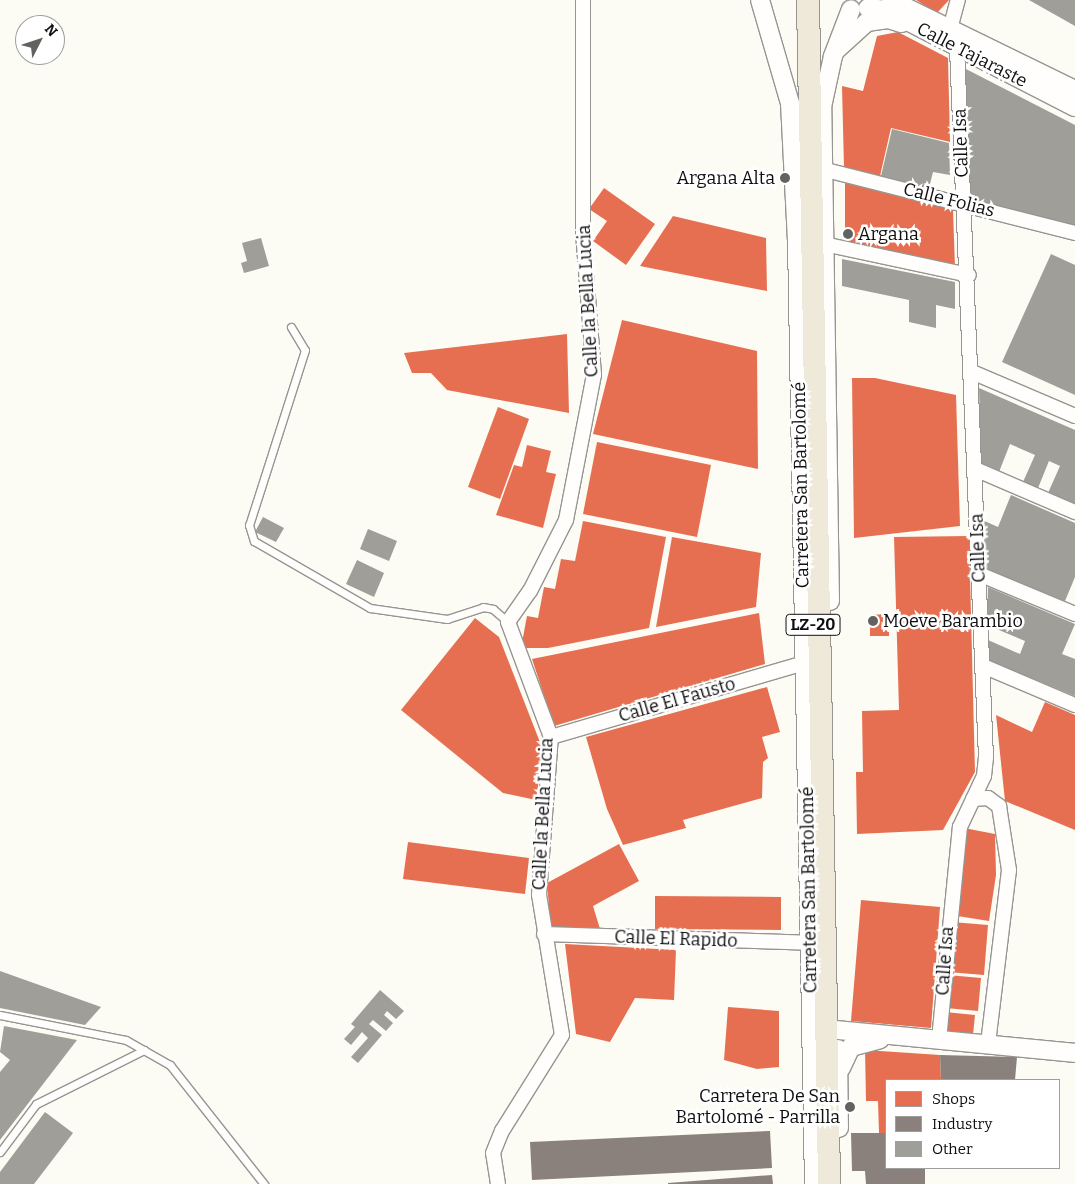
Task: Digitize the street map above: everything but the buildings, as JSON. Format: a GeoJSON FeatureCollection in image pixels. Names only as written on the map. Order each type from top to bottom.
{"type":"FeatureCollection","features":[{"type":"Feature","properties":{"kind":"main road","name":"Carretera San Bartolomé"},"geometry":{"type":"LineString","coordinates":[[802,0],[823,1184]]}},
{"type":"Feature","properties":{"kind":"main road","name":"Carretera San Bartolomé"},"geometry":{"type":"LineString","coordinates":[[808,0],[829,1184]]}},
{"type":"Feature","properties":{"kind":"main road"},"geometry":{"type":"LineString","coordinates":[[820,618],[829,699],[823,796]]}},
{"type":"Feature","properties":{"kind":"street","name":"Calle la Bella Lucia"},"geometry":{"type":"LineString","coordinates":[[498,1184],[493,1153],[502,1131],[562,1035],[539,896],[551,737],[508,622],[530,591],[566,520],[594,376],[583,231],[582,0]]}},
{"type":"Feature","properties":{"kind":"street","name":"Carretera San Bartolomé"},"geometry":{"type":"LineString","coordinates":[[760,0],[790,103],[797,240],[808,943],[814,1184]]}},
{"type":"Feature","properties":{"kind":"street","name":"Calle Tajaraste"},"geometry":{"type":"LineString","coordinates":[[891,0],[957,48],[1075,107]]}},
{"type":"Feature","properties":{"kind":"street"},"geometry":{"type":"LineString","coordinates":[[906,0],[926,25]]}},
{"type":"Feature","properties":{"kind":"street"},"geometry":{"type":"LineString","coordinates":[[950,29],[958,0]]}},
{"type":"Feature","properties":{"kind":"street","name":"Carretera San Bartolomé"},"geometry":{"type":"LineString","coordinates":[[840,1184],[829,699],[822,107],[833,56],[853,3]]}},
{"type":"Feature","properties":{"kind":"street","name":"Calle Tajaraste"},"geometry":{"type":"LineString","coordinates":[[853,3],[886,10],[926,25],[950,29],[1075,90]]}},
{"type":"Feature","properties":{"kind":"street"},"geometry":{"type":"LineString","coordinates":[[833,56],[867,22],[888,19],[926,25]]}},
{"type":"Feature","properties":{"kind":"street","name":"Calle Isa"},"geometry":{"type":"LineString","coordinates":[[939,1040],[954,864],[960,827],[984,776],[983,666],[969,275],[957,48]]}},
{"type":"Feature","properties":{"kind":"street","name":"Calle Folias"},"geometry":{"type":"LineString","coordinates":[[822,169],[1075,233]]}},
{"type":"Feature","properties":{"kind":"street"},"geometry":{"type":"LineString","coordinates":[[824,244],[969,275]]}},
{"type":"Feature","properties":{"kind":"street"},"geometry":{"type":"LineString","coordinates":[[972,372],[1075,416]]}},
{"type":"Feature","properties":{"kind":"street"},"geometry":{"type":"LineString","coordinates":[[975,469],[1075,512]]}},
{"type":"Feature","properties":{"kind":"street"},"geometry":{"type":"LineString","coordinates":[[979,574],[1075,614]]}},
{"type":"Feature","properties":{"kind":"street","name":"Calle El Fausto"},"geometry":{"type":"LineString","coordinates":[[551,737],[804,663]]}},
{"type":"Feature","properties":{"kind":"street"},"geometry":{"type":"LineString","coordinates":[[983,666],[1075,705]]}},
{"type":"Feature","properties":{"kind":"street"},"geometry":{"type":"LineString","coordinates":[[973,799],[988,798],[1000,806],[1009,870],[988,1044]]}},
{"type":"Feature","properties":{"kind":"street","name":"Calle El Rapido"},"geometry":{"type":"LineString","coordinates":[[544,934],[808,943]]}},
{"type":"Feature","properties":{"kind":"street"},"geometry":{"type":"LineString","coordinates":[[837,1030],[889,1037],[988,1044],[1075,1053]]}},
{"type":"Feature","properties":{"kind":"street"},"geometry":{"type":"LineString","coordinates":[[839,1086],[844,1054],[851,1047],[889,1037]]}},
{"type":"Feature","properties":{"kind":"lane"},"geometry":{"type":"LineString","coordinates":[[291,327],[306,350],[250,525],[254,541],[370,608],[447,619],[483,607],[493,609],[508,622]]}},
{"type":"Feature","properties":{"kind":"lane"},"geometry":{"type":"LineString","coordinates":[[0,1015],[126,1040],[170,1065],[264,1184]]}},
{"type":"Feature","properties":{"kind":"lane"},"geometry":{"type":"LineString","coordinates":[[0,1152],[36,1104],[144,1050]]}},
{"type":"Feature","properties":{"kind":"place","name":"Argana Alta"},"geometry":{"type":"Point","coordinates":[785,178]}},
{"type":"Feature","properties":{"kind":"place","name":"Argana"},"geometry":{"type":"Point","coordinates":[848,234]}},
{"type":"Feature","properties":{"kind":"place","name":"Moeve Barambio"},"geometry":{"type":"Point","coordinates":[873,621]}},
{"type":"Feature","properties":{"kind":"place","name":"Carretera De San Bartolomé - Parrilla"},"geometry":{"type":"Point","coordinates":[850,1107]}}]}
